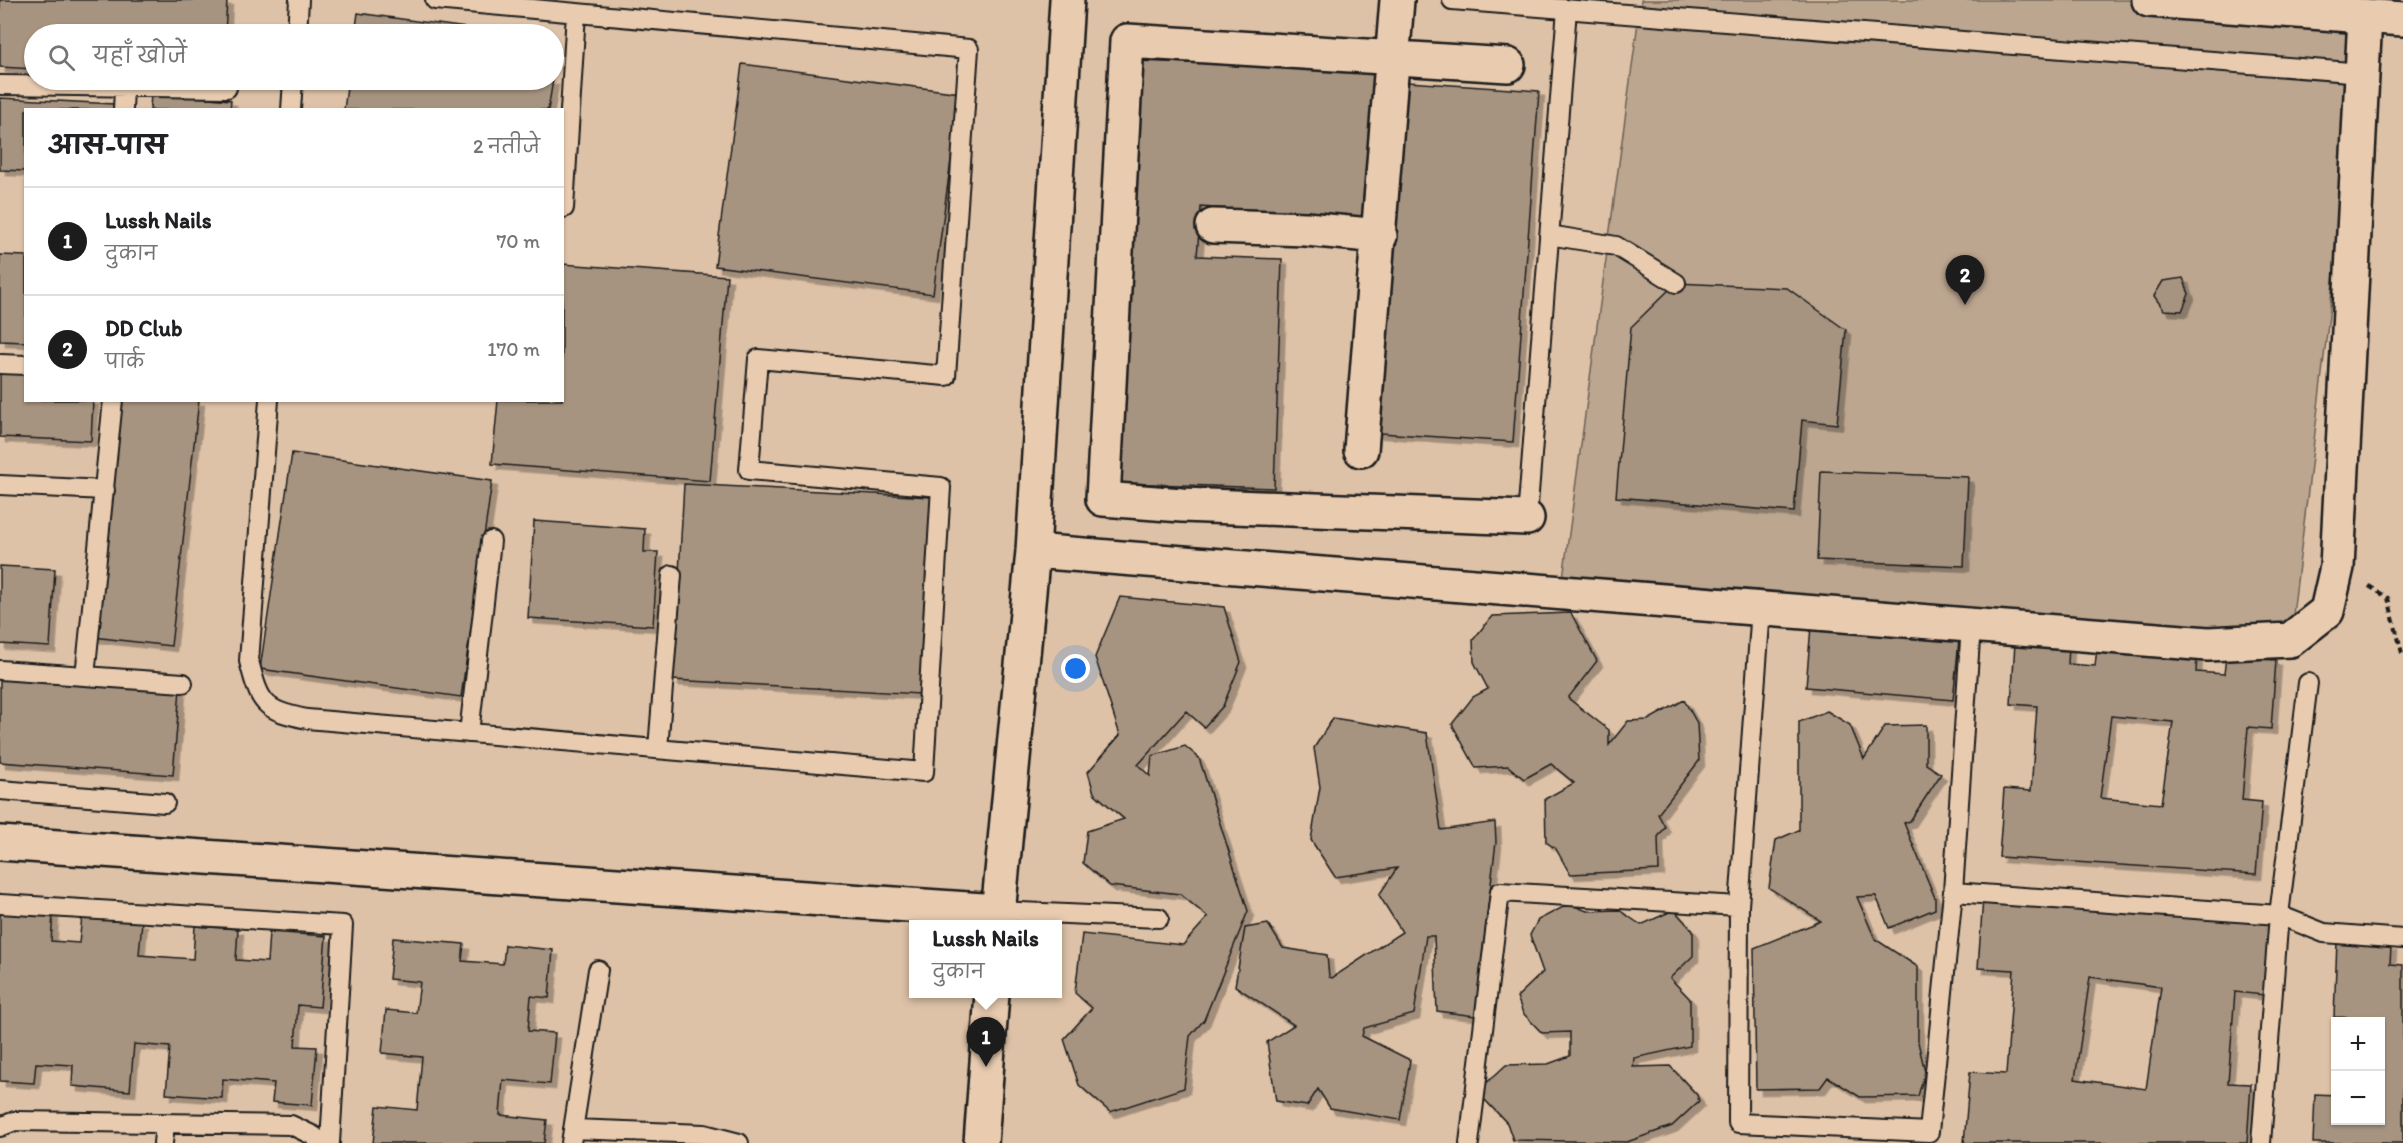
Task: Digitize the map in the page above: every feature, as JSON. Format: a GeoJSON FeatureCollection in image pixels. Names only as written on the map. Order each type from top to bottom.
{"type":"FeatureCollection","features":[{"type":"Feature","properties":{"kind":"street"},"geometry":{"type":"LineString","coordinates":[[0,843],[998,918],[1033,551],[1067,0]]}},
{"type":"Feature","properties":{"kind":"street"},"geometry":{"type":"LineString","coordinates":[[1361,450],[1380,236],[1397,0]]}},
{"type":"Feature","properties":{"kind":"street"},"geometry":{"type":"LineString","coordinates":[[2149,0],[2403,19]]}},
{"type":"Feature","properties":{"kind":"street"},"geometry":{"type":"LineString","coordinates":[[1033,551],[2208,644],[2290,640],[2326,610],[2337,567],[2365,16]]}},
{"type":"Feature","properties":{"kind":"street"},"geometry":{"type":"LineString","coordinates":[[1508,65],[1127,41],[1103,499],[1182,505],[1527,518]]}},
{"type":"Feature","properties":{"kind":"street"},"geometry":{"type":"LineString","coordinates":[[1213,226],[1305,229],[1380,236]]}},
{"type":"Feature","properties":{"kind":"street"},"geometry":{"type":"LineString","coordinates":[[981,1143],[992,998]]}},
{"type":"Feature","properties":{"kind":"lane"},"geometry":{"type":"LineString","coordinates":[[298,24],[299,0]]}},
{"type":"Feature","properties":{"kind":"lane"},"geometry":{"type":"LineString","coordinates":[[269,402],[249,661],[257,694],[276,713],[307,719],[924,772],[941,487],[749,470],[758,359],[946,376],[969,49],[435,0]]}},
{"type":"Feature","properties":{"kind":"lane"},"geometry":{"type":"LineString","coordinates":[[1452,0],[2362,74]]}},
{"type":"Feature","properties":{"kind":"lane"},"geometry":{"type":"LineString","coordinates":[[1527,518],[1567,9]]}},
{"type":"Feature","properties":{"kind":"lane"},"geometry":{"type":"LineString","coordinates":[[564,208],[576,13]]}},
{"type":"Feature","properties":{"kind":"lane"},"geometry":{"type":"LineString","coordinates":[[0,85],[24,85]]}},
{"type":"Feature","properties":{"kind":"lane"},"geometry":{"type":"LineString","coordinates":[[123,108],[124,90]]}},
{"type":"Feature","properties":{"kind":"lane"},"geometry":{"type":"LineString","coordinates":[[291,108],[292,90]]}},
{"type":"Feature","properties":{"kind":"lane"},"geometry":{"type":"LineString","coordinates":[[1550,235],[1616,246],[1676,283]]}},
{"type":"Feature","properties":{"kind":"lane"},"geometry":{"type":"LineString","coordinates":[[0,364],[24,365]]}},
{"type":"Feature","properties":{"kind":"lane"},"geometry":{"type":"LineString","coordinates":[[86,676],[113,402]]}},
{"type":"Feature","properties":{"kind":"lane"},"geometry":{"type":"LineString","coordinates":[[0,485],[105,490]]}},
{"type":"Feature","properties":{"kind":"lane"},"geometry":{"type":"LineString","coordinates":[[469,733],[490,541]]}},
{"type":"Feature","properties":{"kind":"lane"},"geometry":{"type":"LineString","coordinates":[[658,749],[672,575]]}},
{"type":"Feature","properties":{"kind":"lane"},"geometry":{"type":"LineString","coordinates":[[1761,609],[1739,906],[1738,1123],[1929,1132],[1953,892],[1971,625]]}},
{"type":"Feature","properties":{"kind":"lane"},"geometry":{"type":"LineString","coordinates":[[0,670],[183,683]]}},
{"type":"Feature","properties":{"kind":"lane"},"geometry":{"type":"LineString","coordinates":[[2261,1143],[2279,915],[2308,683]]}},
{"type":"Feature","properties":{"kind":"lane"},"geometry":{"type":"LineString","coordinates":[[0,790],[165,803]]}},
{"type":"Feature","properties":{"kind":"lane"},"geometry":{"type":"LineString","coordinates":[[1470,1143],[1500,892],[1739,906]]}},
{"type":"Feature","properties":{"kind":"lane"},"geometry":{"type":"LineString","coordinates":[[1953,892],[2279,915],[2324,933],[2403,939]]}},
{"type":"Feature","properties":{"kind":"lane"},"geometry":{"type":"LineString","coordinates":[[0,904],[343,926],[330,1143]]}},
{"type":"Feature","properties":{"kind":"lane"},"geometry":{"type":"LineString","coordinates":[[998,918],[1159,918]]}},
{"type":"Feature","properties":{"kind":"lane"},"geometry":{"type":"LineString","coordinates":[[598,970],[572,1136],[704,1134],[739,1143]]}},
{"type":"Feature","properties":{"kind":"lane"},"geometry":{"type":"LineString","coordinates":[[0,1127],[15,1120],[291,1125],[314,1136],[318,1143]]}},
{"type":"Feature","properties":{"kind":"lane"},"geometry":{"type":"LineString","coordinates":[[163,1143],[165,1123]]}},
{"type":"Feature","properties":{"kind":"path"},"geometry":{"type":"LineString","coordinates":[[2388,598],[2403,657]]}},
{"type":"Feature","properties":{"kind":"shaded area"},"geometry":{"type":"Polygon","coordinates":[[[1641,0],[2149,0],[2365,16],[2290,640],[1561,593],[1641,0]]]}},
{"type":"Feature","properties":{"kind":"building"},"geometry":{"type":"Polygon","coordinates":[[[0,0],[227,0],[226,24],[24,24],[24,68],[0,67],[0,0]]]}},
{"type":"Feature","properties":{"kind":"building"},"geometry":{"type":"Polygon","coordinates":[[[358,13],[438,24],[356,24],[358,13]]]}},
{"type":"Feature","properties":{"kind":"building"},"geometry":{"type":"Polygon","coordinates":[[[1135,61],[1380,69],[1368,218],[1201,207],[1197,256],[1282,259],[1274,488],[1120,483],[1135,61]]]}},
{"type":"Feature","properties":{"kind":"building"},"geometry":{"type":"Polygon","coordinates":[[[742,64],[960,93],[933,294],[715,266],[742,64]]]}},
{"type":"Feature","properties":{"kind":"building"},"geometry":{"type":"Polygon","coordinates":[[[1393,81],[1539,91],[1513,442],[1366,432],[1393,81]]]}},
{"type":"Feature","properties":{"kind":"building"},"geometry":{"type":"Polygon","coordinates":[[[347,90],[551,90],[548,108],[344,108],[347,90]]]}},
{"type":"Feature","properties":{"kind":"building"},"geometry":{"type":"Polygon","coordinates":[[[151,93],[231,100],[230,108],[150,108],[151,93]]]}},
{"type":"Feature","properties":{"kind":"building"},"geometry":{"type":"Polygon","coordinates":[[[0,98],[114,104],[114,108],[24,108],[24,171],[0,170],[0,98]]]}},
{"type":"Feature","properties":{"kind":"building"},"geometry":{"type":"Polygon","coordinates":[[[0,255],[24,256],[24,342],[0,341],[0,255]]]}},
{"type":"Feature","properties":{"kind":"building"},"geometry":{"type":"Polygon","coordinates":[[[564,264],[727,276],[710,481],[492,464],[498,402],[564,402],[564,264]]]}},
{"type":"Feature","properties":{"kind":"building"},"geometry":{"type":"Polygon","coordinates":[[[2183,278],[2189,294],[2182,311],[2164,310],[2154,296],[2163,281],[2183,278]]]}},
{"type":"Feature","properties":{"kind":"building"},"geometry":{"type":"Polygon","coordinates":[[[1676,283],[1787,288],[1846,330],[1837,424],[1802,420],[1794,512],[1616,497],[1631,327],[1676,283]]]}},
{"type":"Feature","properties":{"kind":"building"},"geometry":{"type":"Polygon","coordinates":[[[0,373],[24,374],[24,402],[93,402],[91,441],[0,437],[0,373]]]}},
{"type":"Feature","properties":{"kind":"building"},"geometry":{"type":"Polygon","coordinates":[[[120,402],[199,402],[171,646],[93,637],[120,402]]]}},
{"type":"Feature","properties":{"kind":"building"},"geometry":{"type":"Polygon","coordinates":[[[292,453],[492,481],[461,697],[260,669],[292,453]]]}},
{"type":"Feature","properties":{"kind":"building"},"geometry":{"type":"Polygon","coordinates":[[[1821,471],[1968,477],[1964,566],[1817,560],[1821,471]]]}},
{"type":"Feature","properties":{"kind":"building"},"geometry":{"type":"Polygon","coordinates":[[[684,484],[931,497],[920,694],[673,680],[684,484]]]}},
{"type":"Feature","properties":{"kind":"building"},"geometry":{"type":"Polygon","coordinates":[[[534,521],[645,529],[644,552],[658,552],[653,626],[528,618],[534,521]]]}},
{"type":"Feature","properties":{"kind":"building"},"geometry":{"type":"Polygon","coordinates":[[[0,566],[55,569],[50,647],[0,644],[0,566]]]}},
{"type":"Feature","properties":{"kind":"building"},"geometry":{"type":"Polygon","coordinates":[[[1120,597],[1224,607],[1241,662],[1223,706],[1204,727],[1186,711],[1138,765],[1150,776],[1152,756],[1185,746],[1199,758],[1248,911],[1204,1020],[1190,1036],[1184,1088],[1110,1112],[1079,1085],[1064,1039],[1092,1008],[1075,993],[1082,934],[1183,945],[1208,917],[1180,894],[1110,886],[1083,863],[1087,831],[1124,819],[1094,793],[1088,772],[1120,735],[1095,657],[1120,597]]]}},
{"type":"Feature","properties":{"kind":"building"},"geometry":{"type":"Polygon","coordinates":[[[1571,613],[1597,661],[1568,698],[1609,730],[1609,745],[1628,721],[1648,720],[1684,700],[1697,723],[1699,761],[1658,814],[1665,827],[1658,837],[1659,870],[1570,874],[1556,849],[1546,842],[1545,799],[1574,783],[1551,764],[1524,779],[1508,766],[1476,768],[1452,724],[1473,697],[1488,689],[1474,662],[1473,640],[1492,616],[1571,613]]]}},
{"type":"Feature","properties":{"kind":"building"},"geometry":{"type":"Polygon","coordinates":[[[1811,626],[1959,640],[1953,700],[1806,687],[1811,626]]]}},
{"type":"Feature","properties":{"kind":"building"},"geometry":{"type":"Polygon","coordinates":[[[2015,643],[2069,646],[2068,664],[2095,666],[2097,648],[2197,655],[2196,672],[2224,674],[2226,657],[2276,660],[2271,729],[2248,727],[2242,800],[2262,802],[2256,874],[1999,857],[2004,789],[2031,791],[2037,706],[2011,704],[2015,643]],[[2111,716],[2100,798],[2161,804],[2173,722],[2111,716]]]}},
{"type":"Feature","properties":{"kind":"building"},"geometry":{"type":"Polygon","coordinates":[[[0,676],[180,689],[173,775],[0,762],[0,676]]]}},
{"type":"Feature","properties":{"kind":"building"},"geometry":{"type":"Polygon","coordinates":[[[1827,711],[1850,725],[1864,759],[1885,726],[1926,725],[1926,764],[1941,774],[1910,821],[1904,823],[1935,898],[1935,909],[1889,928],[1876,896],[1857,897],[1875,939],[1918,967],[1918,1042],[1925,1072],[1918,1096],[1860,1097],[1828,1077],[1820,1088],[1756,1089],[1754,948],[1821,921],[1769,888],[1776,840],[1799,830],[1799,722],[1827,711]]]}},
{"type":"Feature","properties":{"kind":"building"},"geometry":{"type":"Polygon","coordinates":[[[1333,718],[1427,733],[1441,830],[1495,822],[1496,842],[1475,1016],[1437,1011],[1434,936],[1426,936],[1414,1014],[1364,1028],[1362,1036],[1410,1060],[1400,1120],[1330,1108],[1318,1089],[1307,1106],[1276,1101],[1267,1042],[1294,1025],[1235,986],[1245,928],[1268,924],[1283,948],[1327,955],[1329,977],[1332,978],[1402,932],[1379,895],[1397,868],[1335,877],[1311,840],[1320,787],[1314,748],[1333,718]]]}},
{"type":"Feature","properties":{"kind":"building"},"geometry":{"type":"Polygon","coordinates":[[[1983,898],[2270,919],[2264,995],[2235,992],[2228,1083],[2251,1084],[2247,1143],[1964,1143],[1970,1072],[2006,1074],[2014,970],[1978,968],[1983,898]],[[2090,977],[2075,1079],[2146,1089],[2161,987],[2090,977]]]}},
{"type":"Feature","properties":{"kind":"building"},"geometry":{"type":"Polygon","coordinates":[[[1569,904],[1587,911],[1619,910],[1641,925],[1674,910],[1693,931],[1693,956],[1670,978],[1690,999],[1690,1046],[1634,1058],[1633,1067],[1670,1066],[1697,1095],[1699,1101],[1672,1126],[1627,1142],[1513,1140],[1507,1123],[1484,1099],[1480,1089],[1506,1065],[1548,1064],[1570,1056],[1570,1032],[1542,1033],[1523,1013],[1517,997],[1543,972],[1530,935],[1538,920],[1569,904]]]}},
{"type":"Feature","properties":{"kind":"building"},"geometry":{"type":"Polygon","coordinates":[[[0,911],[53,914],[51,941],[79,943],[82,917],[142,921],[139,955],[193,959],[195,926],[238,929],[236,960],[267,962],[269,932],[326,936],[320,1007],[298,1005],[295,1046],[317,1047],[312,1105],[272,1102],[274,1083],[223,1079],[222,1098],[166,1094],[170,1047],[134,1044],[130,1091],[72,1086],[73,1065],[36,1063],[34,1083],[0,1081],[0,911]]]}},
{"type":"Feature","properties":{"kind":"building"},"geometry":{"type":"Polygon","coordinates":[[[393,938],[464,944],[462,961],[503,964],[505,945],[553,950],[549,998],[531,996],[528,1031],[555,1033],[550,1084],[503,1080],[500,1115],[547,1120],[544,1143],[373,1143],[377,1106],[417,1110],[422,1057],[382,1053],[386,1010],[416,1013],[420,982],[389,979],[393,938]]]}},
{"type":"Feature","properties":{"kind":"building"},"geometry":{"type":"Polygon","coordinates":[[[2337,942],[2391,946],[2390,964],[2403,965],[2403,1143],[2313,1143],[2315,1094],[2331,1095],[2331,1125],[2385,1125],[2385,1017],[2334,1017],[2337,942]]]}},
{"type":"Feature","properties":{"kind":"place","name":"DD Club"},"geometry":{"type":"Point","coordinates":[1965,305]}},
{"type":"Feature","properties":{"kind":"place","name":"Lussh Nails"},"geometry":{"type":"Point","coordinates":[986,1067]}}]}
